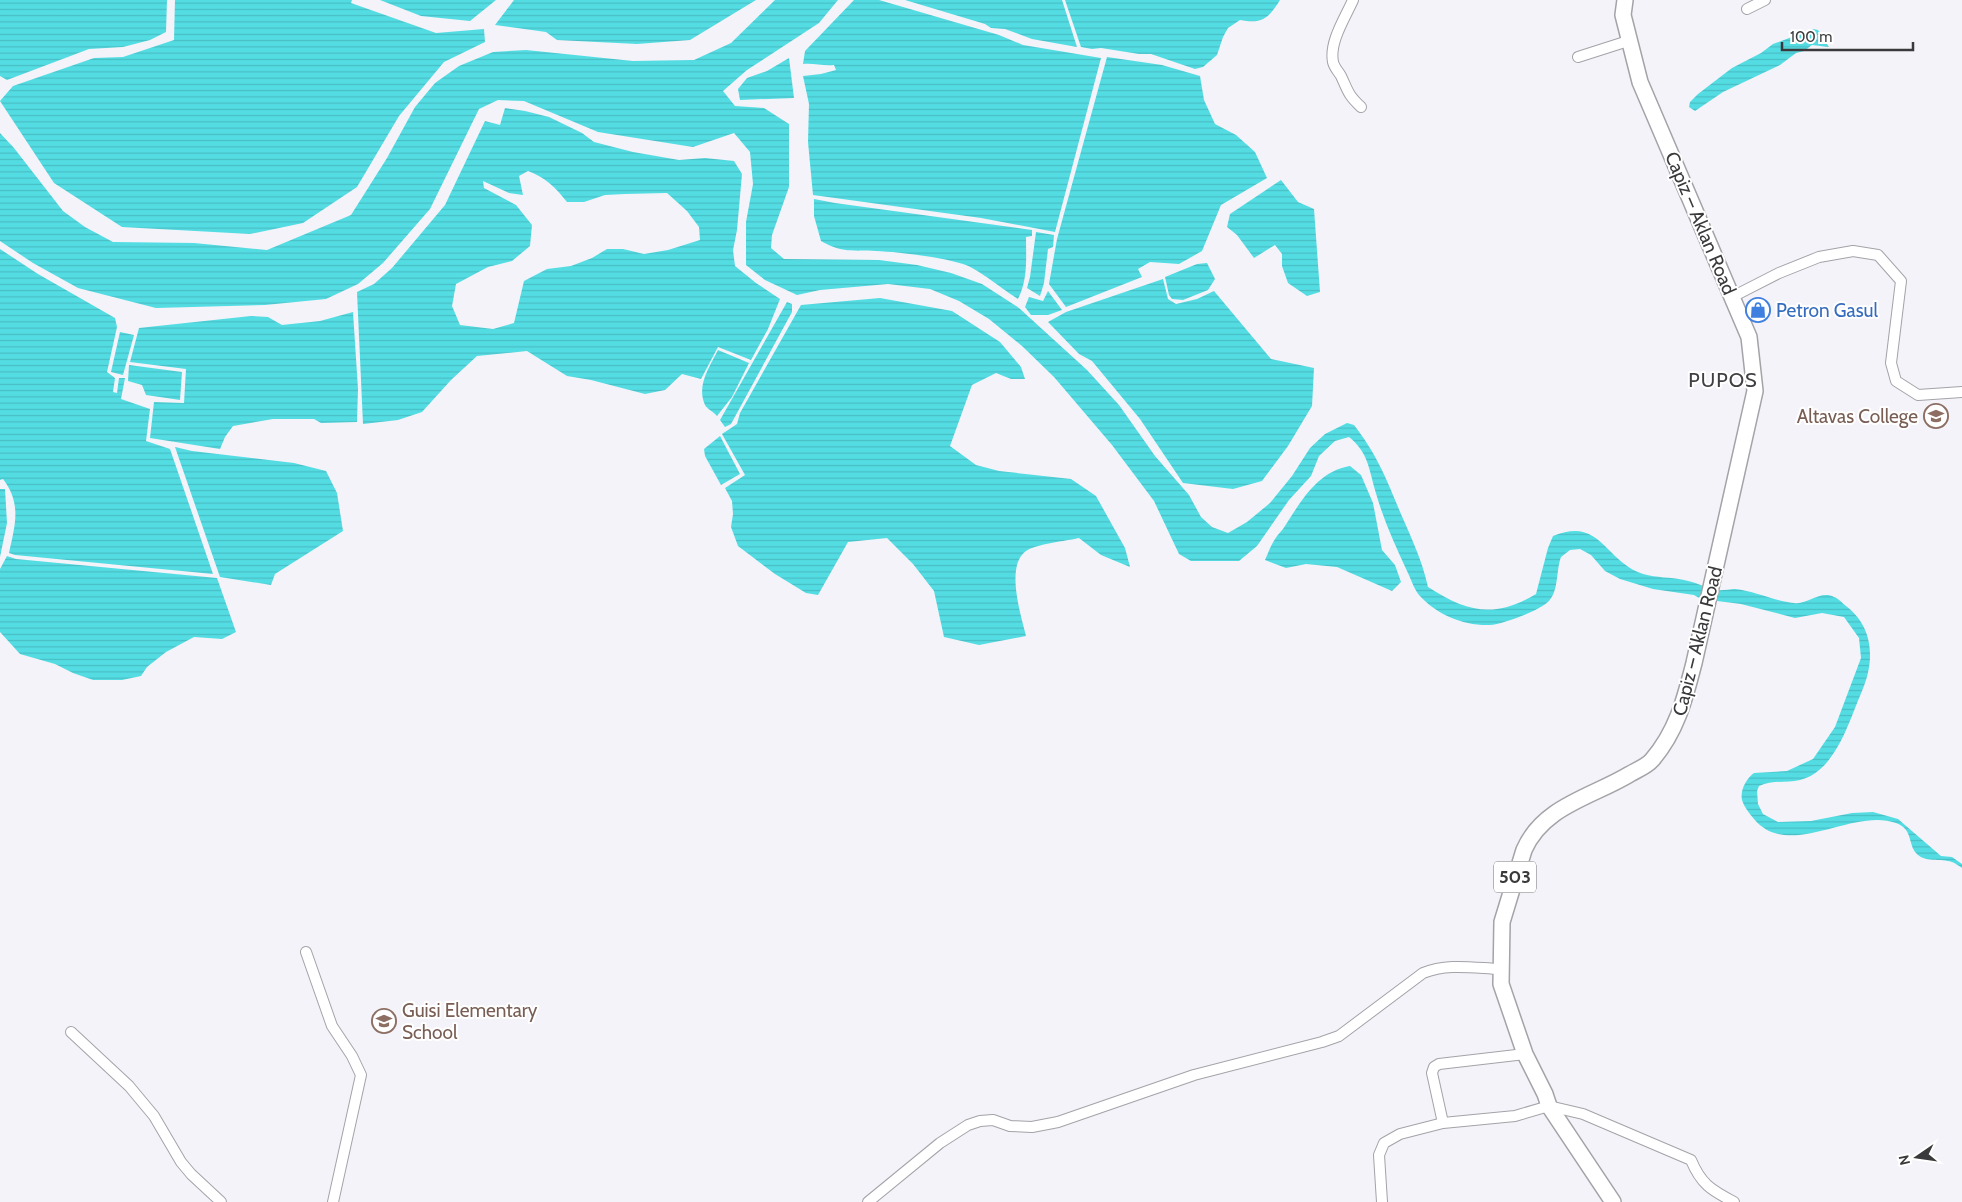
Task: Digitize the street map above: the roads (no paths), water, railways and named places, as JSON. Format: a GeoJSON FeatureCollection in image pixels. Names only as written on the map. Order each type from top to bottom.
{"type":"FeatureCollection","features":[{"type":"Feature","properties":{"kind":"main road","name":"Capiz – Aklan Road"},"geometry":{"type":"LineString","coordinates":[[1613,1202],[1549,1106],[1525,1054],[1503,993],[1500,969],[1502,922],[1516,872],[1529,839],[1537,827],[1556,812],[1624,778],[1651,761],[1673,730],[1683,706],[1755,391],[1749,337],[1640,82],[1628,41],[1623,14],[1626,0]]}},
{"type":"Feature","properties":{"kind":"street"},"geometry":{"type":"LineString","coordinates":[[1353,0],[1336,36],[1332,53],[1334,64],[1340,73],[1349,96],[1361,107]]}},
{"type":"Feature","properties":{"kind":"street"},"geometry":{"type":"LineString","coordinates":[[1747,9],[1765,0]]}},
{"type":"Feature","properties":{"kind":"street"},"geometry":{"type":"LineString","coordinates":[[1578,57],[1628,41]]}},
{"type":"Feature","properties":{"kind":"street"},"geometry":{"type":"LineString","coordinates":[[1732,297],[1780,273],[1819,257],[1853,251],[1878,255],[1901,281],[1891,363],[1896,381],[1918,395],[1962,392]]}},
{"type":"Feature","properties":{"kind":"street"},"geometry":{"type":"LineString","coordinates":[[306,952],[332,1026],[352,1056],[361,1075],[334,1202]]}},
{"type":"Feature","properties":{"kind":"street"},"geometry":{"type":"LineString","coordinates":[[868,1202],[940,1143],[968,1125],[980,1121],[993,1120],[1010,1126],[1032,1127],[1058,1122],[1194,1075],[1339,1036],[1423,973],[1434,968],[1452,966],[1500,969]]}},
{"type":"Feature","properties":{"kind":"street"},"geometry":{"type":"LineString","coordinates":[[70,1032],[129,1086],[154,1116],[186,1168],[221,1202]]}},
{"type":"Feature","properties":{"kind":"street"},"geometry":{"type":"LineString","coordinates":[[1443,1123],[1432,1073],[1434,1067],[1439,1064],[1525,1054]]}},
{"type":"Feature","properties":{"kind":"street"},"geometry":{"type":"LineString","coordinates":[[1382,1202],[1379,1155],[1384,1143],[1400,1134],[1443,1123],[1515,1116],[1549,1106],[1583,1114],[1692,1160],[1698,1175],[1706,1186],[1734,1202]]}},
{"type":"Feature","properties":{"kind":"water"},"geometry":{"type":"Polygon","coordinates":[[[0,0],[167,0],[166,32],[150,40],[123,47],[89,49],[7,80],[0,76],[0,0]]]}},
{"type":"Feature","properties":{"kind":"water"},"geometry":{"type":"Polygon","coordinates":[[[175,0],[352,0],[351,3],[436,33],[484,29],[485,42],[444,62],[399,116],[357,187],[303,223],[250,234],[122,227],[54,183],[0,101],[13,86],[94,58],[123,57],[174,40],[175,0]]]}},
{"type":"Feature","properties":{"kind":"water"},"geometry":{"type":"Polygon","coordinates":[[[380,0],[496,0],[470,21],[421,16],[380,0]]]}},
{"type":"Feature","properties":{"kind":"water"},"geometry":{"type":"Polygon","coordinates":[[[514,0],[756,0],[690,40],[637,44],[557,40],[546,32],[495,25],[514,0]]]}},
{"type":"Feature","properties":{"kind":"water"},"geometry":{"type":"Polygon","coordinates":[[[775,0],[838,0],[819,23],[747,70],[723,91],[735,106],[764,108],[789,124],[789,187],[772,235],[771,248],[784,259],[879,260],[917,265],[951,273],[982,284],[1019,308],[1087,370],[1119,405],[1155,456],[1189,495],[1201,517],[1212,527],[1228,533],[1247,522],[1270,503],[1292,476],[1310,448],[1325,434],[1347,423],[1354,425],[1368,445],[1389,484],[1415,546],[1428,587],[1442,596],[1468,607],[1494,609],[1507,607],[1536,594],[1553,536],[1569,531],[1582,532],[1592,536],[1619,560],[1643,574],[1679,579],[1716,590],[1742,590],[1794,603],[1804,602],[1824,595],[1836,598],[1855,614],[1867,634],[1870,656],[1869,668],[1862,691],[1840,743],[1823,767],[1812,775],[1800,780],[1769,783],[1759,786],[1757,791],[1758,804],[1763,814],[1778,822],[1811,821],[1852,813],[1873,812],[1898,819],[1941,856],[1952,857],[1962,864],[1962,868],[1952,862],[1919,856],[1908,833],[1896,823],[1879,820],[1860,822],[1803,835],[1785,835],[1768,831],[1754,819],[1743,803],[1743,789],[1748,778],[1754,773],[1787,771],[1813,759],[1835,727],[1861,658],[1859,638],[1844,617],[1822,613],[1795,618],[1741,604],[1701,599],[1694,595],[1653,589],[1620,579],[1605,571],[1591,555],[1580,549],[1570,550],[1561,557],[1556,586],[1552,596],[1545,605],[1512,619],[1490,625],[1470,624],[1452,618],[1426,602],[1416,590],[1385,522],[1367,461],[1360,449],[1349,437],[1335,441],[1319,456],[1311,476],[1289,500],[1257,546],[1239,561],[1191,561],[1179,554],[1154,501],[1112,445],[1054,377],[1022,346],[989,319],[959,301],[930,289],[888,284],[820,290],[797,295],[765,280],[746,265],[746,222],[753,184],[750,152],[734,133],[693,147],[598,132],[524,101],[498,100],[479,109],[430,209],[383,263],[358,284],[326,299],[265,305],[156,308],[78,288],[33,263],[0,241],[0,133],[63,211],[85,227],[113,242],[194,243],[267,250],[351,215],[387,158],[415,107],[435,83],[459,66],[493,52],[526,50],[633,61],[694,60],[731,43],[775,0]]]}},
{"type":"Feature","properties":{"kind":"water"},"geometry":{"type":"Polygon","coordinates":[[[854,0],[879,0],[999,35],[1023,45],[1101,58],[1055,232],[981,218],[813,195],[808,142],[809,104],[803,76],[836,70],[834,65],[803,64],[805,51],[854,0]]]}},
{"type":"Feature","properties":{"kind":"water"},"geometry":{"type":"Polygon","coordinates":[[[905,0],[1062,0],[1077,47],[1032,39],[1005,29],[991,28],[985,24],[905,0]]]}},
{"type":"Feature","properties":{"kind":"water"},"geometry":{"type":"Polygon","coordinates":[[[1065,0],[1280,0],[1272,12],[1264,19],[1254,21],[1240,20],[1228,28],[1217,55],[1203,67],[1195,69],[1151,54],[1081,47],[1065,0]]]}},
{"type":"Feature","properties":{"kind":"water"},"geometry":{"type":"Polygon","coordinates":[[[1813,29],[1818,30],[1829,47],[1812,45],[1804,51],[1796,53],[1780,65],[1723,92],[1695,111],[1689,107],[1690,102],[1698,94],[1732,68],[1761,53],[1773,44],[1813,29]]]}},
{"type":"Feature","properties":{"kind":"water"},"geometry":{"type":"Polygon","coordinates":[[[1107,57],[1162,65],[1200,76],[1204,100],[1215,124],[1236,135],[1255,152],[1267,178],[1221,205],[1202,251],[1179,264],[1150,262],[1138,269],[1142,277],[1066,307],[1049,284],[1057,239],[1107,57]]]}},
{"type":"Feature","properties":{"kind":"water"},"geometry":{"type":"Polygon","coordinates":[[[789,58],[794,98],[740,100],[738,89],[747,78],[767,71],[789,58]]]}},
{"type":"Feature","properties":{"kind":"water"},"geometry":{"type":"Polygon","coordinates":[[[505,108],[525,111],[549,117],[582,133],[594,142],[633,152],[679,160],[705,158],[734,161],[742,174],[737,230],[733,250],[735,266],[780,299],[768,329],[751,360],[718,347],[701,379],[682,374],[665,390],[645,394],[567,376],[527,351],[477,356],[451,380],[422,412],[398,420],[363,424],[357,292],[374,284],[392,268],[445,205],[485,121],[500,125],[505,108]],[[528,171],[519,176],[523,195],[509,193],[483,181],[484,188],[516,205],[532,225],[530,246],[512,261],[488,267],[456,284],[452,306],[460,325],[493,329],[514,323],[524,281],[547,269],[571,266],[592,258],[607,249],[623,249],[644,254],[668,250],[700,240],[699,227],[687,211],[667,193],[605,195],[584,202],[567,202],[550,183],[528,171]]]}},
{"type":"Feature","properties":{"kind":"water"},"geometry":{"type":"Polygon","coordinates":[[[1281,180],[1298,202],[1314,209],[1320,292],[1307,296],[1288,283],[1282,266],[1282,254],[1275,245],[1254,258],[1237,235],[1227,227],[1230,214],[1281,180]]]}},
{"type":"Feature","properties":{"kind":"water"},"geometry":{"type":"Polygon","coordinates":[[[814,199],[1032,230],[1032,236],[1026,237],[1025,276],[1018,299],[969,266],[963,264],[920,255],[848,250],[828,245],[821,241],[814,216],[814,199]]]}},
{"type":"Feature","properties":{"kind":"water"},"geometry":{"type":"Polygon","coordinates":[[[1036,232],[1054,235],[1053,247],[1048,249],[1044,283],[1040,296],[1027,288],[1036,232]]]}},
{"type":"Feature","properties":{"kind":"water"},"geometry":{"type":"Polygon","coordinates":[[[0,249],[38,274],[115,318],[117,327],[107,372],[115,378],[113,392],[117,393],[119,378],[125,378],[121,399],[150,409],[146,441],[170,449],[213,574],[9,553],[15,524],[15,506],[9,488],[3,479],[0,480],[0,249]]]}},
{"type":"Feature","properties":{"kind":"water"},"geometry":{"type":"Polygon","coordinates":[[[1207,263],[1215,279],[1208,290],[1183,300],[1172,299],[1169,295],[1165,277],[1197,264],[1207,263]]]}},
{"type":"Feature","properties":{"kind":"water"},"geometry":{"type":"Polygon","coordinates":[[[1163,279],[1168,299],[1176,304],[1197,299],[1214,291],[1271,359],[1314,368],[1312,406],[1288,446],[1262,481],[1233,489],[1183,483],[1140,419],[1092,361],[1079,354],[1048,322],[1066,312],[1163,279]]]}},
{"type":"Feature","properties":{"kind":"water"},"geometry":{"type":"Polygon","coordinates":[[[1048,291],[1062,310],[1048,315],[1031,315],[1025,307],[1029,297],[1043,301],[1048,291]]]}},
{"type":"Feature","properties":{"kind":"water"},"geometry":{"type":"Polygon","coordinates":[[[880,298],[952,311],[1000,342],[1021,367],[1025,379],[1011,379],[996,373],[972,385],[950,446],[976,465],[999,471],[1071,479],[1096,496],[1125,548],[1130,567],[1101,555],[1079,538],[1044,545],[1026,551],[1020,558],[1016,568],[1015,579],[1018,604],[1026,636],[979,645],[944,637],[934,591],[913,564],[887,538],[848,542],[818,595],[806,593],[775,574],[738,546],[731,527],[732,501],[725,488],[745,475],[722,434],[737,424],[740,413],[801,305],[880,298]]]}},
{"type":"Feature","properties":{"kind":"water"},"geometry":{"type":"Polygon","coordinates":[[[787,302],[792,304],[792,312],[731,424],[725,427],[720,420],[787,302]]]}},
{"type":"Feature","properties":{"kind":"water"},"geometry":{"type":"Polygon","coordinates":[[[353,312],[358,389],[357,422],[321,423],[314,419],[273,419],[233,426],[225,437],[220,449],[150,438],[154,402],[184,403],[186,369],[130,362],[139,328],[251,316],[268,317],[282,325],[320,321],[353,312]]]}},
{"type":"Feature","properties":{"kind":"water"},"geometry":{"type":"Polygon","coordinates":[[[120,332],[134,335],[123,375],[111,372],[120,332]]]}},
{"type":"Feature","properties":{"kind":"water"},"geometry":{"type":"Polygon","coordinates":[[[718,350],[749,363],[732,397],[717,416],[705,405],[702,391],[705,376],[718,350]]]}},
{"type":"Feature","properties":{"kind":"water"},"geometry":{"type":"Polygon","coordinates":[[[129,365],[182,372],[180,400],[146,395],[142,385],[128,381],[129,365]]]}},
{"type":"Feature","properties":{"kind":"water"},"geometry":{"type":"Polygon","coordinates":[[[720,436],[740,474],[721,485],[705,456],[704,449],[720,436]]]}},
{"type":"Feature","properties":{"kind":"water"},"geometry":{"type":"Polygon","coordinates":[[[175,447],[192,451],[294,463],[326,471],[337,493],[343,531],[275,574],[271,585],[220,577],[175,447]]]}},
{"type":"Feature","properties":{"kind":"water"},"geometry":{"type":"Polygon","coordinates":[[[1350,466],[1361,475],[1373,503],[1382,550],[1395,565],[1401,582],[1392,591],[1337,567],[1306,564],[1286,568],[1265,560],[1275,539],[1304,497],[1329,474],[1350,466]]]}},
{"type":"Feature","properties":{"kind":"water"},"geometry":{"type":"Polygon","coordinates":[[[0,489],[5,489],[7,523],[0,557],[0,489]]]}},
{"type":"Feature","properties":{"kind":"water"},"geometry":{"type":"Polygon","coordinates":[[[7,556],[16,559],[217,578],[236,632],[222,639],[194,637],[166,652],[147,667],[141,676],[122,680],[93,680],[55,664],[20,654],[0,632],[0,569],[7,556]]]}},
{"type":"Feature","properties":{"kind":"place","name":"Petron Gasul"},"geometry":{"type":"Point","coordinates":[1758,310]}},
{"type":"Feature","properties":{"kind":"place","name":"Altavas College"},"geometry":{"type":"Point","coordinates":[1936,416]}},
{"type":"Feature","properties":{"kind":"place","name":"Guisi Elementary School"},"geometry":{"type":"Point","coordinates":[384,1021]}},
{"type":"Feature","properties":{"kind":"district","name":"PUPOS"},"geometry":{"type":"Point","coordinates":[1723,380]}}]}
